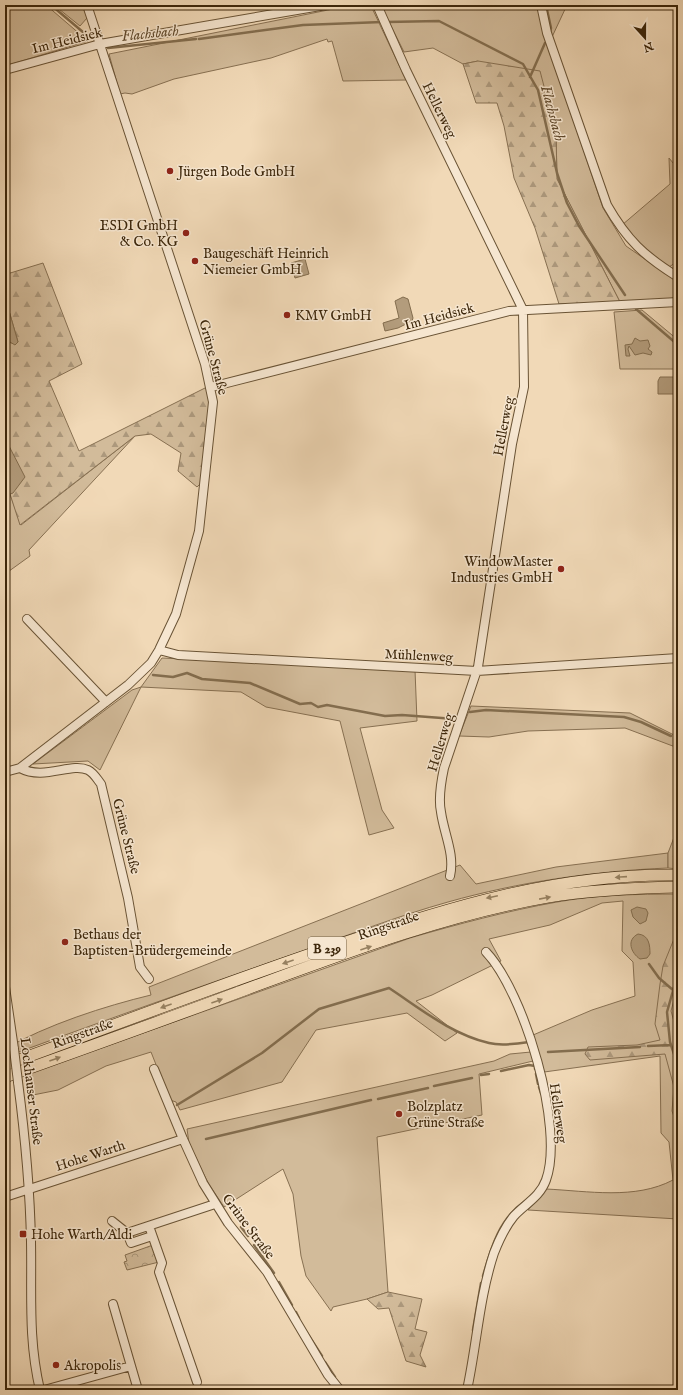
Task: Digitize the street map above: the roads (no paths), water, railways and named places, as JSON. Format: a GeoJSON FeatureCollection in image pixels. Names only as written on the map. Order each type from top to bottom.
{"type":"FeatureCollection","features":[{"type":"Feature","properties":{"kind":"highway","name":"Ringstraße"},"geometry":{"type":"LineString","coordinates":[[5,1064],[288,962],[429,914],[484,899],[545,886],[602,878],[678,875]]}},
{"type":"Feature","properties":{"kind":"highway","name":"Ringstraße"},"geometry":{"type":"LineString","coordinates":[[5,1077],[292,973],[426,927],[486,911],[548,897],[678,887]]}},
{"type":"Feature","properties":{"kind":"street","name":"Grüne Straße"},"geometry":{"type":"LineString","coordinates":[[5,772],[20,768],[106,702],[142,673],[159,650],[179,604],[199,531],[212,425],[213,402],[211,387],[87,5]]}},
{"type":"Feature","properties":{"kind":"street","name":"Im Heidsiek"},"geometry":{"type":"LineString","coordinates":[[5,70],[100,44],[326,5]]}},
{"type":"Feature","properties":{"kind":"street","name":"Hellerweg"},"geometry":{"type":"LineString","coordinates":[[377,5],[384,23],[523,310],[524,387],[512,444],[477,671],[444,768],[441,782],[440,811],[452,857],[450,876]]}},
{"type":"Feature","properties":{"kind":"street"},"geometry":{"type":"LineString","coordinates":[[540,5],[547,33],[607,205],[620,228],[638,248],[678,277]]}},
{"type":"Feature","properties":{"kind":"street","name":"Im Heidsiek"},"geometry":{"type":"LineString","coordinates":[[211,387],[509,311],[678,302]]}},
{"type":"Feature","properties":{"kind":"street"},"geometry":{"type":"LineString","coordinates":[[26,619],[106,702]]}},
{"type":"Feature","properties":{"kind":"street","name":"Mühlenweg"},"geometry":{"type":"LineString","coordinates":[[159,650],[178,655],[477,671],[678,658]]}},
{"type":"Feature","properties":{"kind":"street","name":"Grüne Straße"},"geometry":{"type":"LineString","coordinates":[[20,768],[35,774],[80,769],[88,770],[94,774],[101,784],[128,898],[140,967],[149,979]]}},
{"type":"Feature","properties":{"kind":"street","name":"Hellerweg"},"geometry":{"type":"LineString","coordinates":[[467,1390],[474,1359],[481,1302],[494,1253],[510,1222],[535,1198],[542,1188],[548,1173],[551,1157],[550,1126],[532,1043],[510,988],[498,964],[486,952]]}},
{"type":"Feature","properties":{"kind":"street","name":"Lockhauser Straße"},"geometry":{"type":"LineString","coordinates":[[5,987],[26,1139],[30,1188],[30,1333],[40,1390]]}},
{"type":"Feature","properties":{"kind":"street","name":"Grüne Straße"},"geometry":{"type":"LineString","coordinates":[[154,1069],[183,1139],[215,1204],[267,1272],[328,1375],[340,1390]]}},
{"type":"Feature","properties":{"kind":"street","name":"Hohe Warth"},"geometry":{"type":"LineString","coordinates":[[5,1197],[183,1139]]}},
{"type":"Feature","properties":{"kind":"street"},"geometry":{"type":"LineString","coordinates":[[127,1233],[215,1204]]}},
{"type":"Feature","properties":{"kind":"street"},"geometry":{"type":"LineString","coordinates":[[112,1221],[127,1233],[131,1243],[152,1236]]}},
{"type":"Feature","properties":{"kind":"street"},"geometry":{"type":"LineString","coordinates":[[149,1226],[162,1263],[159,1272],[197,1382]]}},
{"type":"Feature","properties":{"kind":"street"},"geometry":{"type":"LineString","coordinates":[[113,1304],[138,1390]]}},
{"type":"Feature","properties":{"kind":"street"},"geometry":{"type":"LineString","coordinates":[[44,1390],[131,1366]]}},
{"type":"Feature","properties":{"kind":"waterway","name":"Flachsbach"},"geometry":{"type":"LineString","coordinates":[[51,5],[90,38]]}},
{"type":"Feature","properties":{"kind":"waterway"},"geometry":{"type":"LineString","coordinates":[[546,5],[551,28],[550,32]]}},
{"type":"Feature","properties":{"kind":"waterway","name":"Flachsbach"},"geometry":{"type":"LineString","coordinates":[[387,22],[439,21],[523,64],[538,90],[557,173],[567,203],[579,226],[625,295]]}},
{"type":"Feature","properties":{"kind":"waterway","name":"Flachsbach"},"geometry":{"type":"LineString","coordinates":[[199,39],[303,25],[382,22]]}},
{"type":"Feature","properties":{"kind":"waterway","name":"Flachsbach"},"geometry":{"type":"LineString","coordinates":[[108,48],[196,39]]}},
{"type":"Feature","properties":{"kind":"waterway"},"geometry":{"type":"LineString","coordinates":[[530,77],[545,43]]}},
{"type":"Feature","properties":{"kind":"waterway","name":"Flachsbach"},"geometry":{"type":"LineString","coordinates":[[636,309],[678,345]]}},
{"type":"Feature","properties":{"kind":"waterway"},"geometry":{"type":"LineString","coordinates":[[153,675],[173,677],[187,673],[202,679],[250,683],[300,704],[311,703],[318,707],[327,705],[385,716],[402,715],[455,719]]}},
{"type":"Feature","properties":{"kind":"waterway"},"geometry":{"type":"LineString","coordinates":[[470,712],[486,710],[624,717],[641,722],[671,736]]}},
{"type":"Feature","properties":{"kind":"waterway"},"geometry":{"type":"LineString","coordinates":[[649,964],[659,978],[673,990]]}},
{"type":"Feature","properties":{"kind":"waterway","name":"Flachsbach"},"geometry":{"type":"LineString","coordinates":[[678,973],[667,1012],[670,1042],[678,1066]]}},
{"type":"Feature","properties":{"kind":"waterway"},"geometry":{"type":"LineString","coordinates":[[177,1105],[262,1053],[319,1009],[389,988],[437,1020],[462,1034],[489,1043],[514,1044],[529,1042]]}},
{"type":"Feature","properties":{"kind":"waterway"},"geometry":{"type":"LineString","coordinates":[[648,1046],[671,1045]]}},
{"type":"Feature","properties":{"kind":"waterway"},"geometry":{"type":"LineString","coordinates":[[548,1052],[640,1047]]}},
{"type":"Feature","properties":{"kind":"waterway"},"geometry":{"type":"LineString","coordinates":[[501,1071],[529,1065],[535,1066],[535,1069]]}},
{"type":"Feature","properties":{"kind":"waterway"},"geometry":{"type":"LineString","coordinates":[[481,1075],[489,1074]]}},
{"type":"Feature","properties":{"kind":"waterway"},"geometry":{"type":"LineString","coordinates":[[536,1074],[538,1084]]}},
{"type":"Feature","properties":{"kind":"waterway"},"geometry":{"type":"LineString","coordinates":[[434,1086],[472,1078]]}},
{"type":"Feature","properties":{"kind":"waterway"},"geometry":{"type":"LineString","coordinates":[[539,1087],[541,1093]]}},
{"type":"Feature","properties":{"kind":"waterway"},"geometry":{"type":"LineString","coordinates":[[378,1099],[428,1088]]}},
{"type":"Feature","properties":{"kind":"waterway"},"geometry":{"type":"LineString","coordinates":[[206,1139],[371,1100]]}},
{"type":"Feature","properties":{"kind":"waterway"},"geometry":{"type":"LineString","coordinates":[[483,1276],[489,1255],[502,1225],[516,1208],[525,1201]]}},
{"type":"Feature","properties":{"kind":"waterway"},"geometry":{"type":"LineString","coordinates":[[241,1227],[248,1236]]}},
{"type":"Feature","properties":{"kind":"waterway"},"geometry":{"type":"LineString","coordinates":[[254,1245],[274,1273]]}},
{"type":"Feature","properties":{"kind":"waterway"},"geometry":{"type":"LineString","coordinates":[[279,1282],[292,1305]]}},
{"type":"Feature","properties":{"kind":"waterway"},"geometry":{"type":"LineString","coordinates":[[473,1330],[481,1283]]}},
{"type":"Feature","properties":{"kind":"waterway"},"geometry":{"type":"LineString","coordinates":[[296,1312],[299,1318]]}},
{"type":"Feature","properties":{"kind":"waterway"},"geometry":{"type":"LineString","coordinates":[[307,1333],[322,1356]]}},
{"type":"Feature","properties":{"kind":"waterway"},"geometry":{"type":"LineString","coordinates":[[325,1362],[335,1377]]}},
{"type":"Feature","properties":{"kind":"place","name":"Jürgen Bode GmbH"},"geometry":{"type":"Point","coordinates":[170,171]}},
{"type":"Feature","properties":{"kind":"place","name":"ESDI GmbH & Co. KG"},"geometry":{"type":"Point","coordinates":[186,233]}},
{"type":"Feature","properties":{"kind":"place","name":"Baugeschäft Heinrich Niemeier GmbH"},"geometry":{"type":"Point","coordinates":[195,261]}},
{"type":"Feature","properties":{"kind":"place","name":"KMV GmbH"},"geometry":{"type":"Point","coordinates":[287,315]}},
{"type":"Feature","properties":{"kind":"place","name":"WindowMaster Industries GmbH"},"geometry":{"type":"Point","coordinates":[561,569]}},
{"type":"Feature","properties":{"kind":"place","name":"Bethaus der Baptisten-Brüdergemeinde"},"geometry":{"type":"Point","coordinates":[65,942]}},
{"type":"Feature","properties":{"kind":"place","name":"Bolzplatz Grüne Straße"},"geometry":{"type":"Point","coordinates":[399,1114]}},
{"type":"Feature","properties":{"kind":"place","name":"Hohe Warth/Aldi"},"geometry":{"type":"Point","coordinates":[23,1234]}},
{"type":"Feature","properties":{"kind":"place","name":"Akropolis"},"geometry":{"type":"Point","coordinates":[56,1365]}}]}
